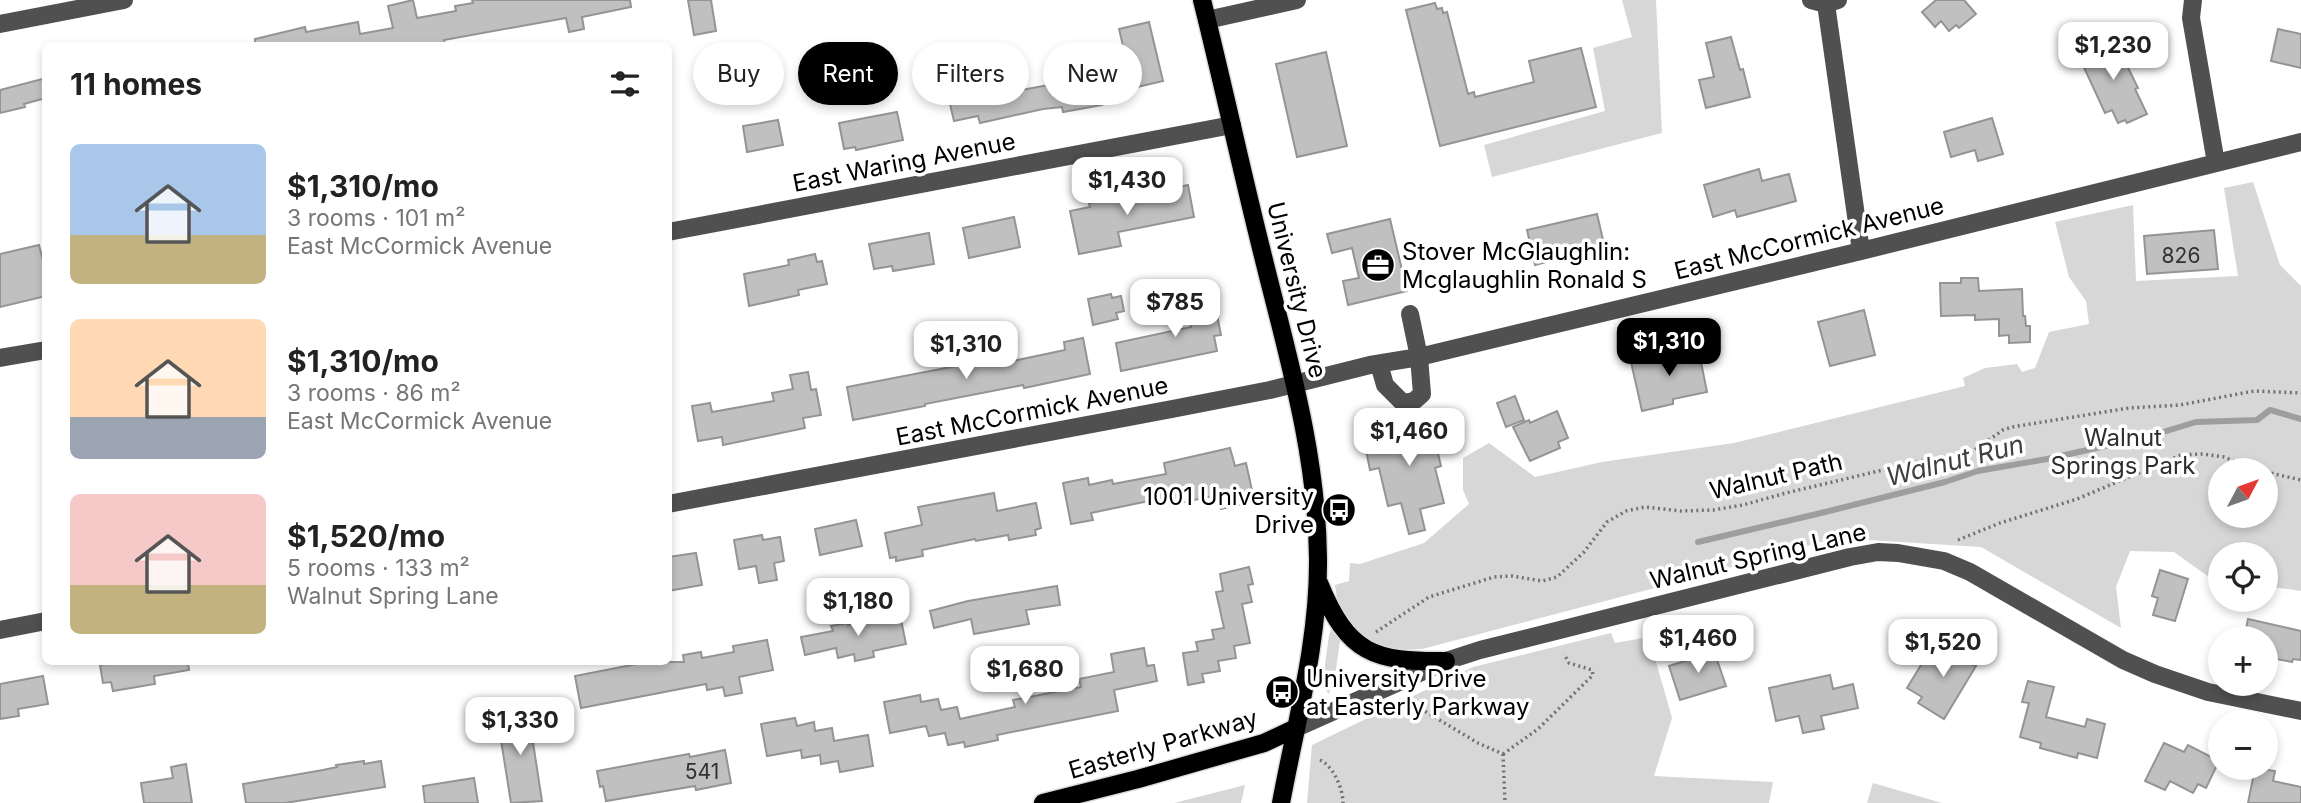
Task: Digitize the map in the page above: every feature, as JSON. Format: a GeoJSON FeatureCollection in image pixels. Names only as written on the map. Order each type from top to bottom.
{"type":"FeatureCollection","features":[{"type":"Feature","properties":{"kind":"main road","name":"University Drive"},"geometry":{"type":"LineString","coordinates":[[1202,0],[1296,384],[1317,513],[1318,578],[1312,644],[1282,803]]}},
{"type":"Feature","properties":{"kind":"main road"},"geometry":{"type":"LineString","coordinates":[[1318,578],[1336,618],[1351,637],[1365,648],[1398,660],[1446,661]]}},
{"type":"Feature","properties":{"kind":"main road","name":"Easterly Parkway"},"geometry":{"type":"LineString","coordinates":[[1043,803],[1264,743],[1296,728]]}},
{"type":"Feature","properties":{"kind":"street"},"geometry":{"type":"LineString","coordinates":[[0,24],[124,0]]}},
{"type":"Feature","properties":{"kind":"street"},"geometry":{"type":"LineString","coordinates":[[1207,20],[1297,0]]}},
{"type":"Feature","properties":{"kind":"street"},"geometry":{"type":"LineString","coordinates":[[2193,0],[2191,18],[2216,163]]}},
{"type":"Feature","properties":{"kind":"street"},"geometry":{"type":"LineString","coordinates":[[1825,1],[1861,251]]}},
{"type":"Feature","properties":{"kind":"street","name":"East Waring Avenue"},"geometry":{"type":"LineString","coordinates":[[672,231],[1232,125]]}},
{"type":"Feature","properties":{"kind":"street","name":"East McCormick Avenue"},"geometry":{"type":"LineString","coordinates":[[672,503],[1172,409],[1419,357],[2301,142]]}},
{"type":"Feature","properties":{"kind":"street"},"geometry":{"type":"LineString","coordinates":[[1379,364],[1385,386],[1403,403],[1414,401],[1422,394],[1419,357],[1410,314]]}},
{"type":"Feature","properties":{"kind":"street"},"geometry":{"type":"LineString","coordinates":[[0,358],[42,351]]}},
{"type":"Feature","properties":{"kind":"street","name":"Walnut Spring Lane"},"geometry":{"type":"LineString","coordinates":[[1296,728],[1446,661],[1491,647],[1850,556],[1878,552],[1922,555],[1958,566],[2110,653],[2155,674],[2208,692],[2301,711]]}},
{"type":"Feature","properties":{"kind":"street"},"geometry":{"type":"LineString","coordinates":[[0,629],[42,622]]}},
{"type":"Feature","properties":{"kind":"path","name":"Walnut Path"},"geometry":{"type":"LineString","coordinates":[[1374,633],[1429,597],[1494,577],[1512,576],[1542,581],[1557,577],[1584,552],[1607,522],[1618,514],[1636,508],[1681,512],[1743,505],[1925,460],[1960,455],[1973,451],[2003,430],[2012,427],[2129,408],[2180,405],[2253,391],[2301,393]]}},
{"type":"Feature","properties":{"kind":"path"},"geometry":{"type":"LineString","coordinates":[[1958,540],[2000,523],[2077,499],[2181,455],[2203,454],[2227,458]]}},
{"type":"Feature","properties":{"kind":"path"},"geometry":{"type":"LineString","coordinates":[[2278,475],[2301,480]]}},
{"type":"Feature","properties":{"kind":"path"},"geometry":{"type":"LineString","coordinates":[[1503,754],[1538,729],[1593,675],[1592,670],[1569,663],[1564,653]]}},
{"type":"Feature","properties":{"kind":"path"},"geometry":{"type":"LineString","coordinates":[[1411,703],[1478,743],[1503,754]]}},
{"type":"Feature","properties":{"kind":"path"},"geometry":{"type":"LineString","coordinates":[[1503,754],[1506,803]]}},
{"type":"Feature","properties":{"kind":"path"},"geometry":{"type":"LineString","coordinates":[[1320,760],[1327,764],[1338,783],[1343,793],[1343,803]]}},
{"type":"Feature","properties":{"kind":"green space"},"geometry":{"type":"Polygon","coordinates":[[[1622,0],[1656,0],[1662,133],[1492,177],[1484,145],[1605,111],[1593,48],[1632,37],[1622,0]]]}},
{"type":"Feature","properties":{"kind":"green space","name":"Walnut Springs Park"},"geometry":{"type":"Polygon","coordinates":[[[2253,182],[2280,265],[2301,286],[2301,591],[2278,588],[2278,542],[2208,542],[2208,576],[2174,552],[2130,551],[2116,587],[2121,628],[1981,547],[1836,538],[1422,649],[1390,650],[1362,637],[1338,607],[1335,585],[1349,581],[1350,563],[1360,564],[1424,543],[1469,504],[1463,490],[1463,458],[1489,443],[1535,477],[1602,462],[1734,443],[1965,386],[1963,378],[1985,368],[2017,364],[2022,372],[2035,368],[2049,332],[2089,324],[2086,301],[2069,277],[2055,222],[2133,205],[2136,281],[2238,276],[2224,188],[2253,182]]]}},
{"type":"Feature","properties":{"kind":"green space"},"geometry":{"type":"Polygon","coordinates":[[[1332,628],[1341,633],[1329,694],[1322,686],[1332,628]]]}},
{"type":"Feature","properties":{"kind":"green space"},"geometry":{"type":"Polygon","coordinates":[[[1611,633],[1615,643],[1649,637],[1672,718],[1654,776],[1773,782],[1769,803],[1307,803],[1312,745],[1473,667],[1611,633]]]}},
{"type":"Feature","properties":{"kind":"green space"},"geometry":{"type":"Polygon","coordinates":[[[1873,783],[1942,803],[1867,803],[1873,783]]]}},
{"type":"Feature","properties":{"kind":"green space"},"geometry":{"type":"Polygon","coordinates":[[[1245,785],[1241,803],[1174,803],[1245,785]]]}},
{"type":"Feature","properties":{"kind":"building"},"geometry":{"type":"Polygon","coordinates":[[[413,0],[417,18],[456,11],[455,6],[473,3],[472,0],[630,0],[631,7],[582,17],[584,29],[569,32],[566,18],[444,42],[255,42],[255,39],[305,27],[306,32],[358,22],[360,34],[393,28],[388,6],[413,0]]]}},
{"type":"Feature","properties":{"kind":"building"},"geometry":{"type":"Polygon","coordinates":[[[688,0],[711,0],[716,31],[694,35],[688,0]]]}},
{"type":"Feature","properties":{"kind":"building"},"geometry":{"type":"Polygon","coordinates":[[[1936,0],[1964,0],[1976,14],[1959,28],[1956,25],[1949,31],[1941,21],[1935,27],[1922,12],[1936,0]]]}},
{"type":"Feature","properties":{"kind":"building"},"geometry":{"type":"Polygon","coordinates":[[[1435,3],[1437,9],[1442,8],[1443,13],[1447,12],[1468,94],[1474,92],[1475,97],[1534,82],[1529,61],[1581,48],[1596,107],[1440,146],[1406,10],[1435,3]]]}},
{"type":"Feature","properties":{"kind":"building"},"geometry":{"type":"Polygon","coordinates":[[[1149,22],[1163,81],[1142,86],[1142,42],[1122,42],[1119,29],[1149,22]]]}},
{"type":"Feature","properties":{"kind":"building"},"geometry":{"type":"Polygon","coordinates":[[[2278,29],[2301,34],[2301,68],[2271,61],[2278,29]]]}},
{"type":"Feature","properties":{"kind":"building"},"geometry":{"type":"Polygon","coordinates":[[[1731,37],[1750,97],[1706,108],[1699,80],[1714,77],[1706,43],[1731,37]]]}},
{"type":"Feature","properties":{"kind":"building"},"geometry":{"type":"Polygon","coordinates":[[[2113,37],[2138,88],[2135,89],[2147,114],[2127,123],[2125,120],[2118,123],[2112,110],[2105,113],[2081,61],[2086,59],[2083,52],[2113,37]]]}},
{"type":"Feature","properties":{"kind":"building"},"geometry":{"type":"Polygon","coordinates":[[[1326,52],[1347,146],[1297,157],[1276,64],[1326,52]]]}},
{"type":"Feature","properties":{"kind":"building"},"geometry":{"type":"Polygon","coordinates":[[[42,79],[42,99],[24,104],[25,107],[0,113],[0,90],[42,79]]]}},
{"type":"Feature","properties":{"kind":"building"},"geometry":{"type":"Polygon","coordinates":[[[1043,86],[1043,105],[1102,105],[1063,112],[1062,107],[1043,109],[980,123],[978,116],[954,121],[950,105],[1029,105],[1029,89],[1043,86]]]}},
{"type":"Feature","properties":{"kind":"building"},"geometry":{"type":"Polygon","coordinates":[[[897,112],[903,140],[856,150],[855,147],[844,149],[839,123],[897,112]]]}},
{"type":"Feature","properties":{"kind":"building"},"geometry":{"type":"Polygon","coordinates":[[[1992,118],[2003,154],[1978,161],[1975,150],[1951,157],[1944,132],[1992,118]]]}},
{"type":"Feature","properties":{"kind":"building"},"geometry":{"type":"Polygon","coordinates":[[[778,120],[783,145],[747,152],[743,126],[778,120]]]}},
{"type":"Feature","properties":{"kind":"building"},"geometry":{"type":"Polygon","coordinates":[[[1759,169],[1762,181],[1789,174],[1796,201],[1737,217],[1735,210],[1713,217],[1704,185],[1759,169]]]}},
{"type":"Feature","properties":{"kind":"building"},"geometry":{"type":"Polygon","coordinates":[[[1188,185],[1194,217],[1118,232],[1121,246],[1079,254],[1070,211],[1090,207],[1089,203],[1111,198],[1112,202],[1188,185]]]}},
{"type":"Feature","properties":{"kind":"building"},"geometry":{"type":"Polygon","coordinates":[[[1597,214],[1604,244],[1557,255],[1558,259],[1535,265],[1527,230],[1597,214]]]}},
{"type":"Feature","properties":{"kind":"building"},"geometry":{"type":"Polygon","coordinates":[[[1014,217],[1020,247],[969,258],[963,228],[1014,217]]]}},
{"type":"Feature","properties":{"kind":"building","name":"Stover McGlaughlin: Mcglaughlin Ronald S"},"geometry":{"type":"Polygon","coordinates":[[[1390,219],[1407,291],[1348,305],[1343,281],[1359,278],[1352,248],[1332,253],[1327,234],[1390,219]]]}},
{"type":"Feature","properties":{"kind":"building"},"geometry":{"type":"Polygon","coordinates":[[[2214,230],[2218,269],[2147,274],[2144,236],[2214,230]]]}},
{"type":"Feature","properties":{"kind":"building"},"geometry":{"type":"Polygon","coordinates":[[[929,233],[934,264],[893,271],[892,266],[874,269],[869,244],[929,233]]]}},
{"type":"Feature","properties":{"kind":"building"},"geometry":{"type":"Polygon","coordinates":[[[39,245],[42,257],[42,297],[0,307],[0,254],[39,245]]]}},
{"type":"Feature","properties":{"kind":"building"},"geometry":{"type":"Polygon","coordinates":[[[815,254],[817,262],[822,261],[827,284],[798,290],[799,295],[749,306],[744,274],[789,265],[788,260],[815,254]]]}},
{"type":"Feature","properties":{"kind":"building"},"geometry":{"type":"Polygon","coordinates":[[[1961,278],[1978,278],[1979,291],[2022,289],[2023,316],[2026,326],[2030,326],[2030,342],[2009,343],[2009,335],[1999,336],[1999,319],[1975,320],[1975,315],[1941,316],[1940,283],[1961,283],[1961,278]]]}},
{"type":"Feature","properties":{"kind":"building"},"geometry":{"type":"Polygon","coordinates":[[[1111,294],[1112,298],[1121,296],[1124,311],[1116,313],[1118,319],[1093,325],[1088,299],[1111,294]]]}},
{"type":"Feature","properties":{"kind":"building"},"geometry":{"type":"Polygon","coordinates":[[[1213,295],[1221,335],[1214,336],[1217,351],[1121,371],[1116,343],[1191,327],[1186,301],[1213,295]]]}},
{"type":"Feature","properties":{"kind":"building"},"geometry":{"type":"Polygon","coordinates":[[[1864,310],[1875,355],[1830,366],[1818,322],[1864,310]]]}},
{"type":"Feature","properties":{"kind":"building"},"geometry":{"type":"Polygon","coordinates":[[[1083,338],[1090,374],[853,420],[847,387],[998,358],[999,364],[1065,350],[1064,342],[1083,338]]]}},
{"type":"Feature","properties":{"kind":"building"},"geometry":{"type":"Polygon","coordinates":[[[1698,347],[1707,392],[1673,399],[1673,404],[1642,411],[1631,362],[1698,347]]]}},
{"type":"Feature","properties":{"kind":"building"},"geometry":{"type":"Polygon","coordinates":[[[808,372],[811,390],[816,389],[821,415],[803,418],[805,428],[723,445],[722,437],[698,441],[692,406],[710,403],[712,412],[774,401],[772,393],[793,389],[790,375],[808,372]]]}},
{"type":"Feature","properties":{"kind":"building"},"geometry":{"type":"Polygon","coordinates":[[[1515,396],[1524,420],[1506,427],[1497,403],[1515,396]]]}},
{"type":"Feature","properties":{"kind":"building"},"geometry":{"type":"Polygon","coordinates":[[[1557,411],[1568,438],[1558,442],[1560,448],[1530,461],[1513,427],[1557,411]]]}},
{"type":"Feature","properties":{"kind":"building"},"geometry":{"type":"Polygon","coordinates":[[[1436,419],[1442,444],[1436,445],[1441,466],[1435,468],[1444,503],[1420,509],[1425,530],[1409,534],[1401,503],[1388,506],[1379,468],[1370,470],[1366,450],[1370,449],[1367,436],[1377,434],[1376,431],[1436,419]]]}},
{"type":"Feature","properties":{"kind":"building"},"geometry":{"type":"Polygon","coordinates":[[[1230,448],[1235,466],[1246,463],[1253,495],[1245,497],[1247,503],[1221,509],[1218,495],[1170,505],[1168,497],[1091,513],[1093,520],[1071,524],[1063,483],[1088,478],[1089,485],[1112,480],[1113,484],[1166,474],[1164,463],[1230,448]]]}},
{"type":"Feature","properties":{"kind":"building"},"geometry":{"type":"Polygon","coordinates":[[[994,493],[997,511],[1036,503],[1041,528],[1035,530],[1036,535],[1009,540],[1008,535],[976,541],[975,539],[922,550],[923,556],[896,561],[896,557],[890,558],[885,533],[922,525],[918,507],[994,493]]]}},
{"type":"Feature","properties":{"kind":"building"},"geometry":{"type":"Polygon","coordinates":[[[856,520],[862,546],[820,555],[815,529],[856,520]]]}},
{"type":"Feature","properties":{"kind":"building"},"geometry":{"type":"Polygon","coordinates":[[[762,535],[763,540],[780,537],[784,561],[774,563],[777,580],[759,583],[756,566],[739,569],[734,540],[762,535]]]}},
{"type":"Feature","properties":{"kind":"building"},"geometry":{"type":"Polygon","coordinates":[[[696,553],[702,585],[672,590],[672,556],[696,553]]]}},
{"type":"Feature","properties":{"kind":"building"},"geometry":{"type":"Polygon","coordinates":[[[1249,567],[1253,584],[1248,585],[1252,602],[1242,604],[1250,643],[1234,646],[1236,658],[1218,661],[1220,671],[1202,674],[1204,682],[1188,685],[1183,653],[1198,651],[1196,642],[1214,639],[1212,630],[1224,628],[1216,592],[1223,591],[1220,574],[1249,567]]]}},
{"type":"Feature","properties":{"kind":"building"},"geometry":{"type":"Polygon","coordinates":[[[2160,570],[2188,579],[2175,621],[2153,615],[2158,598],[2152,596],[2160,570]]]}},
{"type":"Feature","properties":{"kind":"building"},"geometry":{"type":"Polygon","coordinates":[[[1057,586],[1060,605],[1026,610],[1029,624],[974,634],[971,619],[934,628],[930,611],[968,601],[1057,586]]]}},
{"type":"Feature","properties":{"kind":"building"},"geometry":{"type":"Polygon","coordinates":[[[900,615],[906,644],[873,651],[874,657],[855,661],[854,654],[838,658],[836,648],[805,655],[801,637],[833,631],[831,626],[900,615]]]}},
{"type":"Feature","properties":{"kind":"building"},"geometry":{"type":"Polygon","coordinates":[[[2248,619],[2301,631],[2301,660],[2293,659],[2292,662],[2278,659],[2278,626],[2247,626],[2248,619]]]}},
{"type":"Feature","properties":{"kind":"building"},"geometry":{"type":"Polygon","coordinates":[[[767,640],[773,670],[739,677],[742,693],[725,696],[723,687],[707,690],[706,684],[581,708],[575,676],[632,665],[672,665],[672,662],[684,662],[683,655],[701,652],[702,658],[734,652],[733,646],[767,640]]]}},
{"type":"Feature","properties":{"kind":"building"},"geometry":{"type":"Polygon","coordinates":[[[1959,645],[1977,656],[1972,664],[1976,666],[1944,719],[1918,703],[1922,697],[1907,688],[1929,652],[1936,656],[1943,646],[1954,653],[1959,645]]]}},
{"type":"Feature","properties":{"kind":"building"},"geometry":{"type":"Polygon","coordinates":[[[1144,648],[1147,666],[1154,665],[1157,681],[1114,690],[1118,711],[997,735],[998,740],[965,747],[964,742],[948,745],[945,733],[929,736],[926,726],[890,733],[884,702],[920,695],[921,702],[938,699],[941,710],[957,707],[960,719],[1015,707],[1013,700],[1081,687],[1079,679],[1114,672],[1111,654],[1144,648]]]}},
{"type":"Feature","properties":{"kind":"building"},"geometry":{"type":"Polygon","coordinates":[[[1713,648],[1726,686],[1680,700],[1669,666],[1695,658],[1693,654],[1713,648]]]}},
{"type":"Feature","properties":{"kind":"building"},"geometry":{"type":"Polygon","coordinates":[[[100,665],[188,665],[189,670],[154,676],[155,684],[113,691],[111,682],[103,683],[100,665]]]}},
{"type":"Feature","properties":{"kind":"building"},"geometry":{"type":"Polygon","coordinates":[[[1830,675],[1833,689],[1853,684],[1858,708],[1821,716],[1824,729],[1803,733],[1799,716],[1776,721],[1769,688],[1830,675]]]}},
{"type":"Feature","properties":{"kind":"building"},"geometry":{"type":"Polygon","coordinates":[[[43,676],[48,704],[18,709],[19,716],[0,719],[0,684],[43,676]]]}},
{"type":"Feature","properties":{"kind":"building"},"geometry":{"type":"Polygon","coordinates":[[[2028,681],[2054,687],[2046,717],[2085,727],[2087,719],[2105,724],[2097,758],[2078,753],[2077,758],[2040,748],[2041,743],[2020,737],[2029,703],[2022,702],[2028,681]]]}},
{"type":"Feature","properties":{"kind":"building"},"geometry":{"type":"Polygon","coordinates":[[[528,710],[542,801],[511,803],[497,715],[528,710]]]}},
{"type":"Feature","properties":{"kind":"building"},"geometry":{"type":"Polygon","coordinates":[[[795,718],[797,726],[814,722],[815,731],[832,728],[834,741],[868,735],[873,766],[840,772],[838,761],[821,764],[820,755],[802,758],[801,750],[767,756],[761,724],[795,718]]]}},
{"type":"Feature","properties":{"kind":"building"},"geometry":{"type":"Polygon","coordinates":[[[2164,743],[2184,752],[2188,745],[2208,755],[2210,780],[2206,788],[2198,784],[2193,793],[2170,781],[2165,790],[2145,781],[2164,743]]]}},
{"type":"Feature","properties":{"kind":"building"},"geometry":{"type":"Polygon","coordinates":[[[725,750],[731,783],[696,790],[695,786],[606,801],[603,786],[600,787],[597,771],[725,750]]]}},
{"type":"Feature","properties":{"kind":"building"},"geometry":{"type":"Polygon","coordinates":[[[364,761],[364,764],[381,761],[385,787],[285,803],[246,803],[243,784],[364,761]]]}},
{"type":"Feature","properties":{"kind":"building"},"geometry":{"type":"Polygon","coordinates":[[[186,764],[192,803],[144,803],[141,783],[173,778],[171,767],[186,764]]]}},
{"type":"Feature","properties":{"kind":"building"},"geometry":{"type":"Polygon","coordinates":[[[474,778],[478,803],[425,803],[423,786],[474,778]]]}},
{"type":"Feature","properties":{"kind":"building"},"geometry":{"type":"Polygon","coordinates":[[[2253,780],[2273,780],[2301,787],[2301,803],[2248,803],[2253,780]]]}},
{"type":"Feature","properties":{"kind":"waterway","name":"Walnut Run"},"geometry":{"type":"LineString","coordinates":[[1698,542],[1945,482],[1978,471],[2150,436],[2196,422],[2257,420],[2270,410],[2301,419]]}},
{"type":"Feature","properties":{"kind":"place","name":"Stover McGlaughlin: Mcglaughlin Ronald S"},"geometry":{"type":"Point","coordinates":[1378,265]}},
{"type":"Feature","properties":{"kind":"place","name":"1001 University Drive"},"geometry":{"type":"Point","coordinates":[1339,510]}},
{"type":"Feature","properties":{"kind":"place","name":"University Drive at Easterly Parkway"},"geometry":{"type":"Point","coordinates":[1282,692]}}]}
